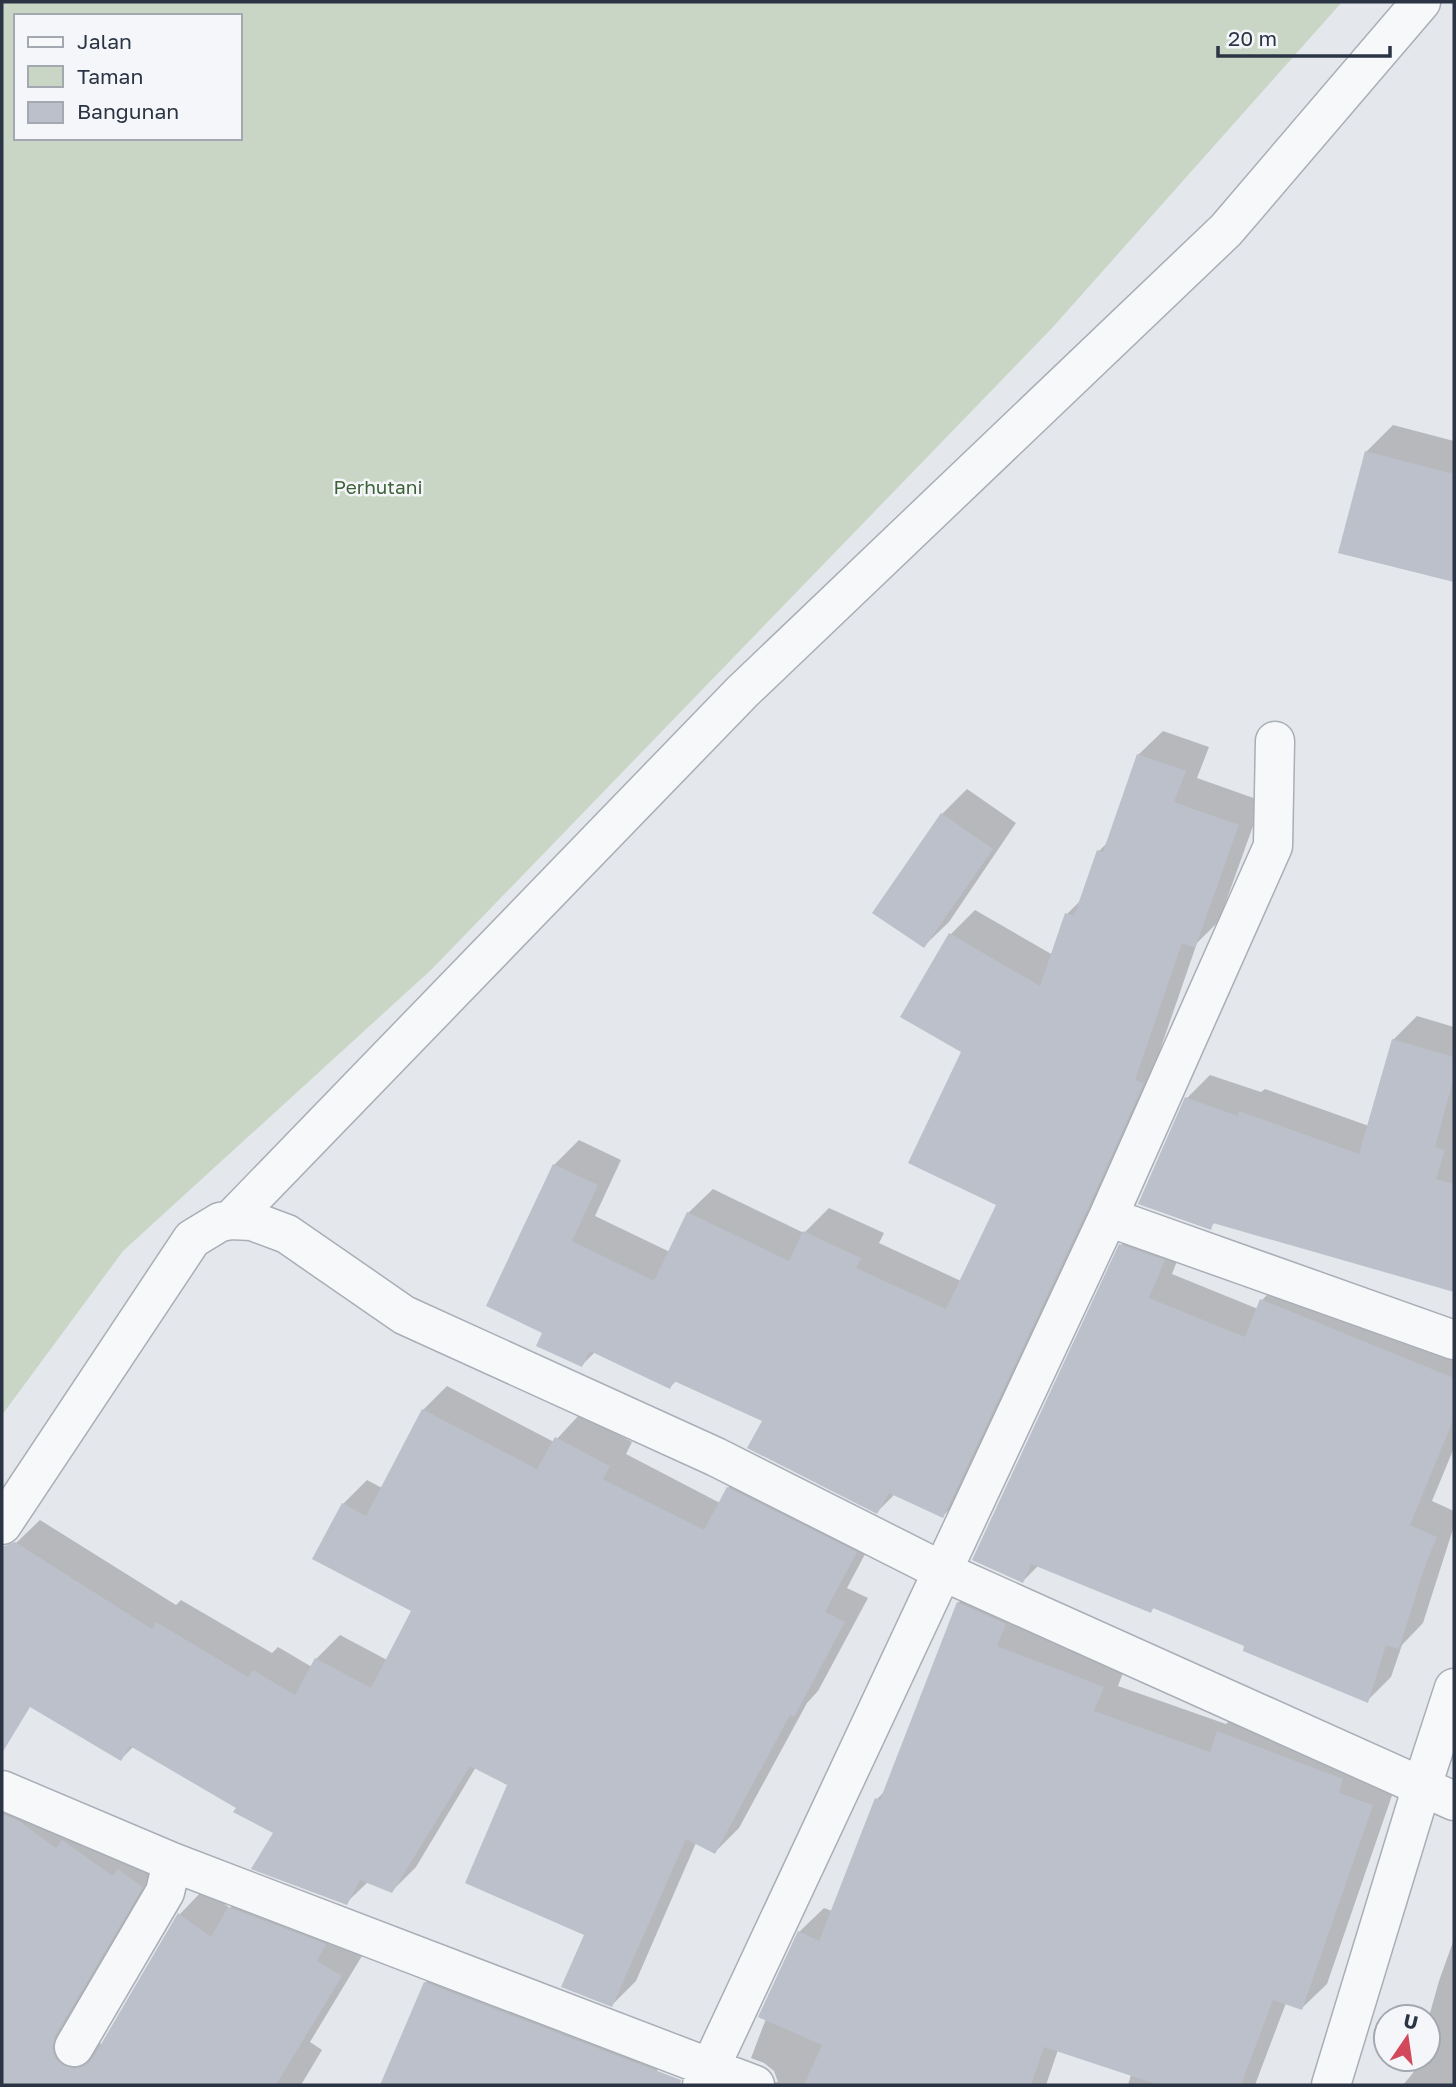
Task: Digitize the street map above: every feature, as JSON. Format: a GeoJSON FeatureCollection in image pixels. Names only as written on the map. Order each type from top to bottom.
{"type":"FeatureCollection","features":[{"type":"Feature","properties":{"kind":"street"},"geometry":{"type":"LineString","coordinates":[[230,1220],[742,692],[1226,230],[1421,2]]}},
{"type":"Feature","properties":{"kind":"street"},"geometry":{"type":"LineString","coordinates":[[706,2076],[1108,1217],[1273,846],[1275,741]]}},
{"type":"Feature","properties":{"kind":"street"},"geometry":{"type":"LineString","coordinates":[[1108,1217],[1454,1340]]}},
{"type":"Feature","properties":{"kind":"street"},"geometry":{"type":"LineString","coordinates":[[2,1525],[192,1239],[220,1222],[252,1221],[287,1234],[404,1315],[716,1457],[942,1571],[1438,1793]]}},
{"type":"Feature","properties":{"kind":"street"},"geometry":{"type":"LineString","coordinates":[[1331,2085],[1438,1793],[1454,1688]]}},
{"type":"Feature","properties":{"kind":"street"},"geometry":{"type":"LineString","coordinates":[[2,1790],[173,1862],[706,2076],[755,2085]]}},
{"type":"Feature","properties":{"kind":"street"},"geometry":{"type":"LineString","coordinates":[[75,2047],[159,1902],[173,1862]]}},
{"type":"Feature","properties":{"kind":"green space","name":"Perhutani"},"geometry":{"type":"Polygon","coordinates":[[[2,2],[1342,2],[1053,327],[432,969],[123,1251],[2,1415],[2,2]]]}},
{"type":"Feature","properties":{"kind":"building"},"geometry":{"type":"Polygon","coordinates":[[[1365,451],[1454,474],[1454,582],[1338,553],[1365,451]]]}},
{"type":"Feature","properties":{"kind":"building"},"geometry":{"type":"Polygon","coordinates":[[[1137,754],[1186,771],[1174,802],[1239,825],[1195,948],[1182,943],[1135,1080],[1144,1083],[943,1518],[889,1493],[877,1514],[747,1448],[762,1421],[674,1381],[670,1389],[590,1351],[582,1367],[536,1346],[542,1333],[486,1306],[553,1164],[598,1185],[572,1241],[654,1281],[687,1212],[789,1261],[803,1231],[861,1258],[856,1268],[946,1309],[996,1205],[908,1163],[961,1052],[900,1017],[949,933],[1040,986],[1065,913],[1074,916],[1097,850],[1103,852],[1137,754]]]}},
{"type":"Feature","properties":{"kind":"building"},"geometry":{"type":"Polygon","coordinates":[[[941,813],[993,849],[924,948],[872,913],[941,813]]]}},
{"type":"Feature","properties":{"kind":"building"},"geometry":{"type":"Polygon","coordinates":[[[1392,1039],[1454,1057],[1454,1077],[1435,1147],[1445,1150],[1436,1179],[1454,1184],[1454,1292],[1213,1223],[1211,1230],[1138,1204],[1185,1097],[1238,1116],[1239,1111],[1359,1154],[1392,1039]]]}},
{"type":"Feature","properties":{"kind":"building"},"geometry":{"type":"Polygon","coordinates":[[[1119,1244],[1165,1260],[1149,1298],[1245,1337],[1260,1299],[1454,1378],[1454,1418],[1410,1525],[1437,1537],[1399,1649],[1386,1645],[1368,1703],[1243,1651],[1244,1646],[1153,1608],[1151,1613],[1031,1564],[1023,1583],[972,1560],[1119,1244]]]}},
{"type":"Feature","properties":{"kind":"building"},"geometry":{"type":"Polygon","coordinates":[[[422,1409],[537,1469],[555,1437],[610,1466],[603,1479],[704,1530],[727,1487],[857,1552],[825,1612],[845,1622],[794,1717],[790,1715],[715,1854],[686,1839],[612,2007],[561,1987],[584,1935],[465,1883],[507,1785],[470,1766],[392,1893],[360,1880],[347,1905],[251,1869],[273,1833],[233,1812],[236,1808],[130,1746],[121,1761],[30,1707],[2,1753],[2,1547],[15,1542],[152,1629],[156,1622],[248,1677],[253,1670],[295,1695],[315,1658],[371,1688],[411,1611],[312,1559],[342,1503],[366,1516],[422,1409]]]}},
{"type":"Feature","properties":{"kind":"building"},"geometry":{"type":"Polygon","coordinates":[[[957,1602],[1006,1624],[997,1646],[1104,1687],[1094,1711],[1210,1752],[1217,1731],[1343,1779],[1339,1793],[1373,1805],[1302,2010],[1273,2000],[1241,2085],[1159,2085],[1044,2047],[1031,2085],[804,2085],[822,2045],[758,2017],[798,1931],[819,1941],[875,1798],[880,1800],[957,1602]]]}},
{"type":"Feature","properties":{"kind":"building"},"geometry":{"type":"Polygon","coordinates":[[[2,1814],[19,1821],[56,1848],[62,1840],[113,1876],[118,1869],[143,1887],[55,2036],[52,2048],[55,2058],[62,2065],[75,2069],[85,2066],[93,2058],[178,1913],[211,1937],[228,1907],[326,1944],[317,1961],[342,1976],[276,2085],[2,2085],[2,1814]]]}},
{"type":"Feature","properties":{"kind":"building"},"geometry":{"type":"Polygon","coordinates":[[[424,1982],[681,2080],[680,2085],[380,2085],[424,1982]]]}}]}
